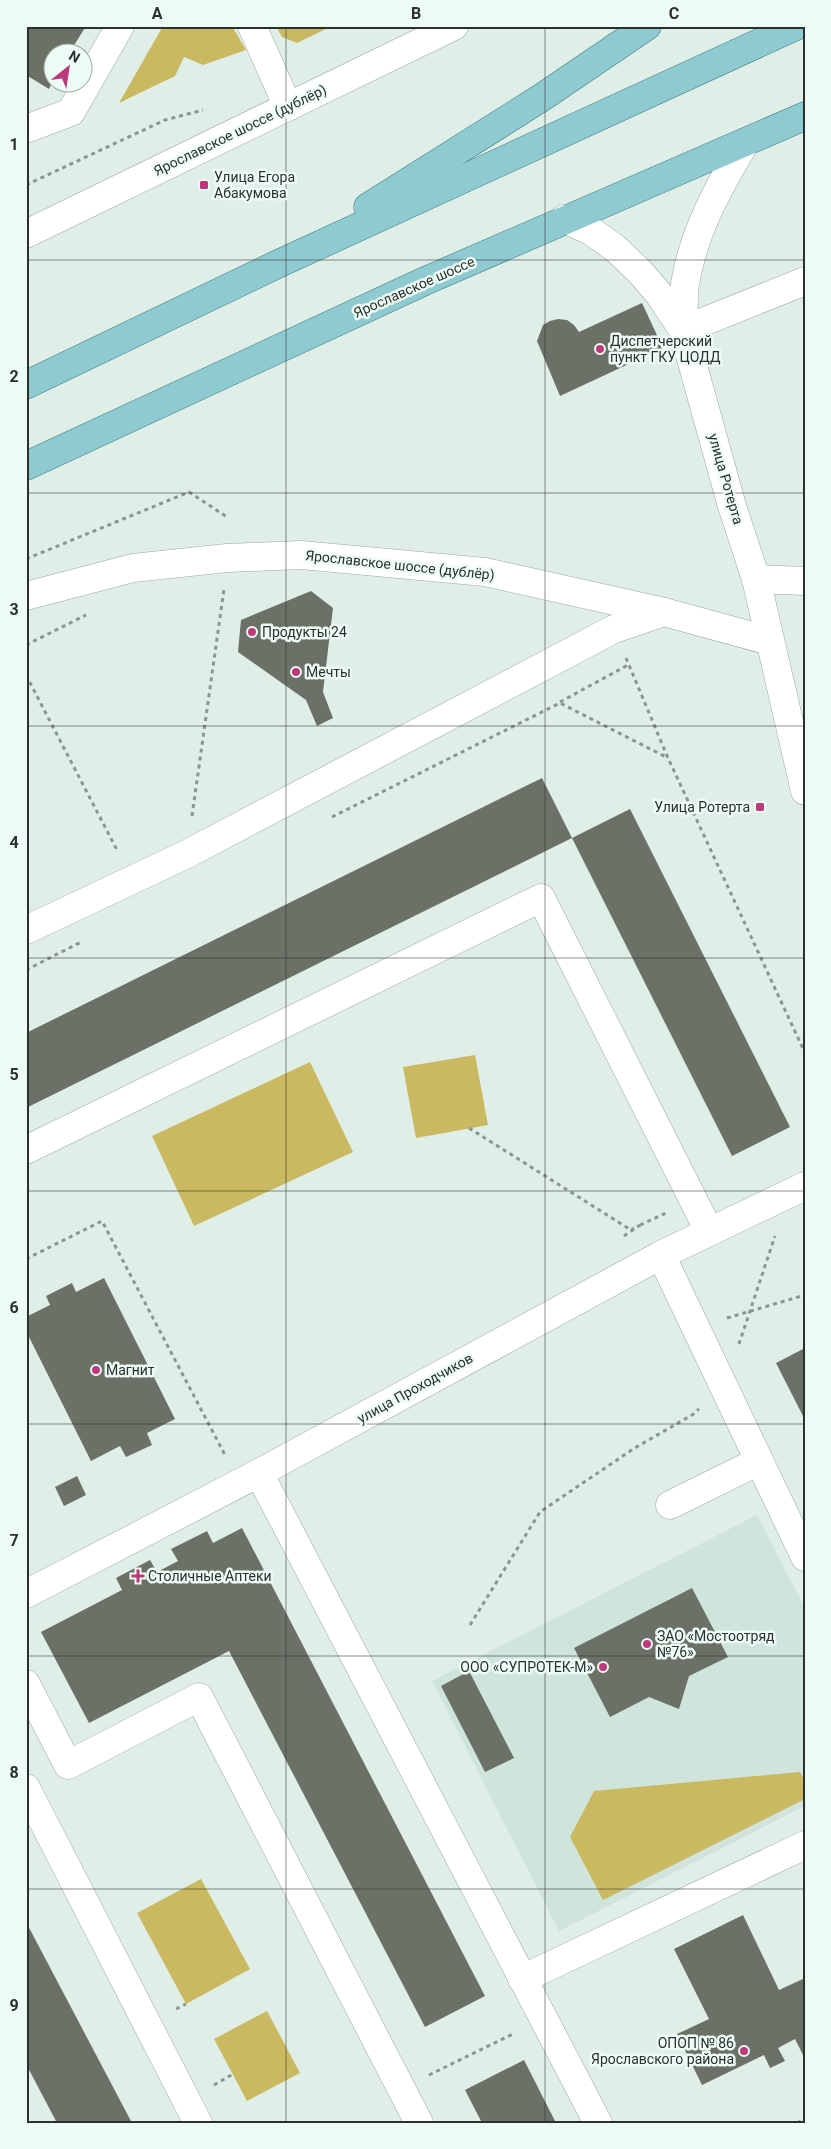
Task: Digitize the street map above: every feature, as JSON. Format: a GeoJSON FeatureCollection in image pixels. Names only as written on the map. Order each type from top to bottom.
{"type":"FeatureCollection","features":[{"type":"Feature","properties":{"kind":"main road"},"geometry":{"type":"LineString","coordinates":[[280,262],[541,98],[647,26]]}},
{"type":"Feature","properties":{"kind":"main road"},"geometry":{"type":"LineString","coordinates":[[26,385],[280,262],[796,26]]}},
{"type":"Feature","properties":{"kind":"main road","name":"Ярославское шоссе"},"geometry":{"type":"LineString","coordinates":[[26,466],[425,281],[564,219],[805,116]]}},
{"type":"Feature","properties":{"kind":"main road"},"geometry":{"type":"LineString","coordinates":[[745,143],[805,126]]}},
{"type":"Feature","properties":{"kind":"street"},"geometry":{"type":"LineString","coordinates":[[26,129],[70,112],[120,26]]}},
{"type":"Feature","properties":{"kind":"street"},"geometry":{"type":"LineString","coordinates":[[252,26],[288,107]]}},
{"type":"Feature","properties":{"kind":"street","name":"Ярославское шоссе (дублёр)"},"geometry":{"type":"LineString","coordinates":[[26,234],[454,26]]}},
{"type":"Feature","properties":{"kind":"street"},"geometry":{"type":"LineString","coordinates":[[745,143],[721,183],[695,244],[685,284],[683,330],[805,281]]}},
{"type":"Feature","properties":{"kind":"street","name":"улица Ротерта"},"geometry":{"type":"LineString","coordinates":[[564,219],[591,231],[615,248],[653,287],[683,330],[732,506],[756,579],[805,791]]}},
{"type":"Feature","properties":{"kind":"street","name":"Ярославское шоссе (дублёр)"},"geometry":{"type":"LineString","coordinates":[[26,596],[133,568],[226,558],[301,555],[485,572],[664,612],[770,641]]}},
{"type":"Feature","properties":{"kind":"street"},"geometry":{"type":"LineString","coordinates":[[756,579],[805,581]]}},
{"type":"Feature","properties":{"kind":"street"},"geometry":{"type":"LineString","coordinates":[[26,930],[187,854],[614,629],[664,612]]}},
{"type":"Feature","properties":{"kind":"street"},"geometry":{"type":"LineString","coordinates":[[26,1150],[541,898],[709,1231]]}},
{"type":"Feature","properties":{"kind":"street","name":"улица Проходчиков"},"geometry":{"type":"LineString","coordinates":[[26,1594],[259,1473],[660,1255],[709,1231],[799,1193]]}},
{"type":"Feature","properties":{"kind":"street"},"geometry":{"type":"LineString","coordinates":[[660,1255],[805,1557]]}},
{"type":"Feature","properties":{"kind":"street"},"geometry":{"type":"LineString","coordinates":[[670,1505],[759,1461]]}},
{"type":"Feature","properties":{"kind":"street"},"geometry":{"type":"LineString","coordinates":[[259,1473],[598,2123]]}},
{"type":"Feature","properties":{"kind":"street"},"geometry":{"type":"LineString","coordinates":[[26,1684],[68,1765],[199,1697],[419,2123]]}},
{"type":"Feature","properties":{"kind":"street"},"geometry":{"type":"LineString","coordinates":[[26,1788],[198,2123]]}},
{"type":"Feature","properties":{"kind":"street"},"geometry":{"type":"LineString","coordinates":[[522,1979],[805,1845]]}},
{"type":"Feature","properties":{"kind":"path"},"geometry":{"type":"LineString","coordinates":[[26,559],[189,492],[227,517]]}},
{"type":"Feature","properties":{"kind":"path"},"geometry":{"type":"LineString","coordinates":[[187,854],[225,583]]}},
{"type":"Feature","properties":{"kind":"path"},"geometry":{"type":"LineString","coordinates":[[614,629],[668,758],[805,1053]]}},
{"type":"Feature","properties":{"kind":"path"},"geometry":{"type":"LineString","coordinates":[[329,818],[560,703],[628,664]]}},
{"type":"Feature","properties":{"kind":"path"},"geometry":{"type":"LineString","coordinates":[[26,675],[132,880]]}},
{"type":"Feature","properties":{"kind":"path"},"geometry":{"type":"LineString","coordinates":[[560,703],[668,758]]}},
{"type":"Feature","properties":{"kind":"path"},"geometry":{"type":"LineString","coordinates":[[26,970],[88,938]]}},
{"type":"Feature","properties":{"kind":"path"},"geometry":{"type":"LineString","coordinates":[[469,1128],[631,1230],[695,1200]]}},
{"type":"Feature","properties":{"kind":"path"},"geometry":{"type":"LineString","coordinates":[[470,1625],[540,1512],[633,1449],[692,1416],[724,1387],[750,1312],[799,1193]]}},
{"type":"Feature","properties":{"kind":"path"},"geometry":{"type":"LineString","coordinates":[[26,1259],[102,1221],[229,1461]]}},
{"type":"Feature","properties":{"kind":"path"},"geometry":{"type":"LineString","coordinates":[[694,1326],[750,1312],[805,1295]]}},
{"type":"Feature","properties":{"kind":"path"},"geometry":{"type":"LineString","coordinates":[[402,2088],[544,2018]]}},
{"type":"Feature","properties":{"kind":"path"},"geometry":{"type":"LineString","coordinates":[[797,2123],[805,2119]]}},
{"type":"Feature","properties":{"kind":"shaded area"},"geometry":{"type":"Polygon","coordinates":[[[163,26],[232,26],[246,50],[203,65],[184,57],[175,76],[119,103],[163,26]]]}},
{"type":"Feature","properties":{"kind":"shaded area"},"geometry":{"type":"Polygon","coordinates":[[[276,26],[332,26],[297,43],[282,37],[276,26]]]}},
{"type":"Feature","properties":{"kind":"shaded area"},"geometry":{"type":"Polygon","coordinates":[[[475,1055],[488,1125],[416,1138],[403,1067],[475,1055]]]}},
{"type":"Feature","properties":{"kind":"shaded area"},"geometry":{"type":"Polygon","coordinates":[[[310,1062],[353,1152],[194,1226],[152,1136],[310,1062]]]}},
{"type":"Feature","properties":{"kind":"shaded area"},"geometry":{"type":"Polygon","coordinates":[[[757,1515],[805,1608],[805,1806],[559,1931],[432,1681],[757,1515]]]}},
{"type":"Feature","properties":{"kind":"shaded area"},"geometry":{"type":"Polygon","coordinates":[[[800,1772],[805,1782],[805,1799],[603,1900],[570,1837],[594,1791],[800,1772]]]}},
{"type":"Feature","properties":{"kind":"shaded area"},"geometry":{"type":"Polygon","coordinates":[[[201,1879],[250,1969],[186,2004],[137,1913],[201,1879]]]}},
{"type":"Feature","properties":{"kind":"shaded area"},"geometry":{"type":"Polygon","coordinates":[[[267,2011],[300,2073],[247,2101],[214,2039],[267,2011]]]}},
{"type":"Feature","properties":{"kind":"building"},"geometry":{"type":"Polygon","coordinates":[[[26,26],[86,26],[76,42],[42,42],[42,85],[26,75],[26,26]]]}},
{"type":"Feature","properties":{"kind":"building","name":"Диспетчерский пункт ГКУ ЦОДД"},"geometry":{"type":"Polygon","coordinates":[[[642,303],[663,348],[560,396],[537,341],[543,325],[558,319],[567,320],[579,332],[642,303]]]}},
{"type":"Feature","properties":{"kind":"building","name":"Мечты"},"geometry":{"type":"Polygon","coordinates":[[[311,591],[333,608],[323,692],[333,718],[317,726],[306,700],[238,652],[241,620],[311,591]]]}},
{"type":"Feature","properties":{"kind":"building"},"geometry":{"type":"Polygon","coordinates":[[[542,778],[572,838],[26,1108],[26,1033],[542,778]]]}},
{"type":"Feature","properties":{"kind":"building"},"geometry":{"type":"Polygon","coordinates":[[[630,809],[790,1127],[732,1156],[572,838],[630,809]]]}},
{"type":"Feature","properties":{"kind":"building"},"geometry":{"type":"Polygon","coordinates":[[[104,1278],[175,1419],[147,1433],[152,1445],[126,1457],[120,1446],[91,1461],[26,1331],[26,1317],[50,1305],[46,1296],[72,1283],[76,1292],[104,1278]]]}},
{"type":"Feature","properties":{"kind":"building"},"geometry":{"type":"Polygon","coordinates":[[[805,1348],[805,1420],[776,1363],[805,1348]]]}},
{"type":"Feature","properties":{"kind":"building"},"geometry":{"type":"Polygon","coordinates":[[[77,1476],[86,1495],[64,1506],[55,1487],[77,1476]]]}},
{"type":"Feature","properties":{"kind":"building"},"geometry":{"type":"Polygon","coordinates":[[[242,1528],[485,1996],[425,2027],[229,1651],[89,1723],[41,1632],[122,1590],[116,1578],[150,1560],[157,1572],[178,1561],[171,1549],[207,1531],[213,1543],[242,1528]]]}},
{"type":"Feature","properties":{"kind":"building"},"geometry":{"type":"Polygon","coordinates":[[[692,1588],[728,1657],[689,1676],[679,1709],[649,1697],[610,1717],[574,1648],[692,1588]]]}},
{"type":"Feature","properties":{"kind":"building"},"geometry":{"type":"Polygon","coordinates":[[[469,1671],[514,1758],[485,1772],[441,1686],[469,1671]]]}},
{"type":"Feature","properties":{"kind":"building"},"geometry":{"type":"Polygon","coordinates":[[[743,1915],[779,1990],[805,1978],[805,2059],[795,2039],[778,2048],[785,2061],[770,2068],[764,2055],[702,2085],[677,2034],[709,2019],[674,1949],[743,1915]]]}},
{"type":"Feature","properties":{"kind":"building"},"geometry":{"type":"Polygon","coordinates":[[[26,1922],[132,2123],[57,2123],[26,2064],[26,1922]]]}},
{"type":"Feature","properties":{"kind":"building"},"geometry":{"type":"Polygon","coordinates":[[[524,2060],[556,2123],[482,2123],[465,2090],[524,2060]]]}},
{"type":"Feature","properties":{"kind":"place","name":"Улица Егора Абакумова"},"geometry":{"type":"Point","coordinates":[204,185]}},
{"type":"Feature","properties":{"kind":"place","name":"Диспетчерский пункт ГКУ ЦОДД"},"geometry":{"type":"Point","coordinates":[600,349]}},
{"type":"Feature","properties":{"kind":"place","name":"Продукты 24"},"geometry":{"type":"Point","coordinates":[252,632]}},
{"type":"Feature","properties":{"kind":"place","name":"Мечты"},"geometry":{"type":"Point","coordinates":[296,672]}},
{"type":"Feature","properties":{"kind":"place","name":"Улица Ротерта"},"geometry":{"type":"Point","coordinates":[760,807]}},
{"type":"Feature","properties":{"kind":"place","name":"Магнит"},"geometry":{"type":"Point","coordinates":[96,1370]}},
{"type":"Feature","properties":{"kind":"place","name":"Столичные Аптеки"},"geometry":{"type":"Point","coordinates":[138,1576]}},
{"type":"Feature","properties":{"kind":"place","name":"ЗАО «Мостоотряд №76»"},"geometry":{"type":"Point","coordinates":[647,1644]}},
{"type":"Feature","properties":{"kind":"place","name":"ООО «СУПРОТЕК-М»"},"geometry":{"type":"Point","coordinates":[603,1667]}},
{"type":"Feature","properties":{"kind":"place","name":"ОПОП № 86 Ярославского района"},"geometry":{"type":"Point","coordinates":[744,2051]}}]}
